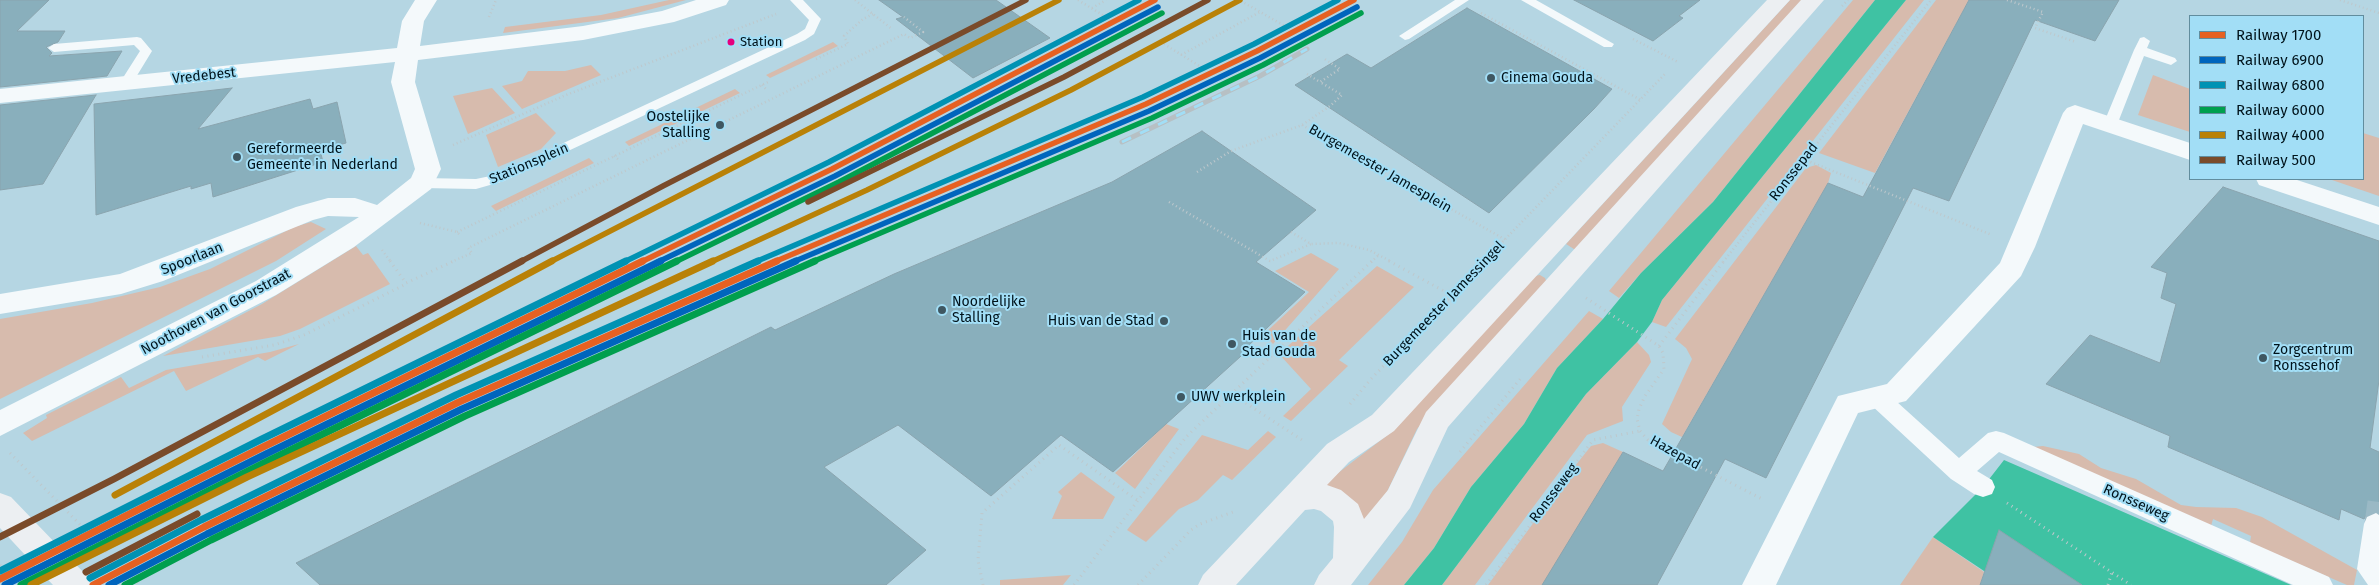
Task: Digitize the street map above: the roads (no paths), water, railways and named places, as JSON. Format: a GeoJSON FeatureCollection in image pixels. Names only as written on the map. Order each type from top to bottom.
{"type":"FeatureCollection","features":[{"type":"Feature","properties":{"kind":"main road"},"geometry":{"type":"LineString","coordinates":[[1215,585],[1338,453],[1383,423],[1778,0]]}},
{"type":"Feature","properties":{"kind":"main road"},"geometry":{"type":"LineString","coordinates":[[1340,574],[1399,499],[1437,420],[1813,0]]}},
{"type":"Feature","properties":{"kind":"main road"},"geometry":{"type":"LineString","coordinates":[[1296,498],[1314,496],[1330,499],[1347,514],[1350,527],[1340,574]]}},
{"type":"Feature","properties":{"kind":"main road"},"geometry":{"type":"LineString","coordinates":[[0,506],[74,585]]}},
{"type":"Feature","properties":{"kind":"street"},"geometry":{"type":"LineString","coordinates":[[422,183],[428,169],[402,82],[413,21],[426,0]]}},
{"type":"Feature","properties":{"kind":"street"},"geometry":{"type":"LineString","coordinates":[[408,53],[583,33],[666,17],[718,0]]}},
{"type":"Feature","properties":{"kind":"street","name":"Vredebest"},"geometry":{"type":"LineString","coordinates":[[0,96],[408,53]]}},
{"type":"Feature","properties":{"kind":"street"},"geometry":{"type":"LineString","coordinates":[[1760,585],[1848,404],[1896,394],[2011,269],[2022,247],[2075,113],[2189,152]]}},
{"type":"Feature","properties":{"kind":"street"},"geometry":{"type":"LineString","coordinates":[[2271,180],[2379,216]]}},
{"type":"Feature","properties":{"kind":"street","name":"Noothoven van Goorstraat"},"geometry":{"type":"LineString","coordinates":[[6,431],[266,288],[346,240],[422,183]]}},
{"type":"Feature","properties":{"kind":"street","name":"Spoorlaan"},"geometry":{"type":"LineString","coordinates":[[0,304],[120,284],[153,274],[305,213],[328,207],[354,207],[380,215]]}},
{"type":"Feature","properties":{"kind":"street"},"geometry":{"type":"LineString","coordinates":[[1878,398],[1958,472],[1983,488]]}},
{"type":"Feature","properties":{"kind":"street","name":"Ronsseweg"},"geometry":{"type":"LineString","coordinates":[[1958,472],[1996,440],[2320,585]]}},
{"type":"Feature","properties":{"kind":"street"},"geometry":{"type":"LineString","coordinates":[[2376,524],[2370,569],[2379,580]]}},
{"type":"Feature","properties":{"kind":"lane"},"geometry":{"type":"LineString","coordinates":[[1527,0],[1608,44]]}},
{"type":"Feature","properties":{"kind":"lane"},"geometry":{"type":"LineString","coordinates":[[1405,36],[1462,1]]}},
{"type":"Feature","properties":{"kind":"lane","name":"Stationsplein"},"geometry":{"type":"LineString","coordinates":[[422,183],[476,184],[499,178],[552,156],[675,95],[801,37],[810,31],[815,19],[798,2]]}},
{"type":"Feature","properties":{"kind":"lane"},"geometry":{"type":"LineString","coordinates":[[54,48],[137,41],[146,51],[125,84]]}},
{"type":"Feature","properties":{"kind":"lane"},"geometry":{"type":"LineString","coordinates":[[2110,125],[2142,46],[2171,61]]}},
{"type":"Feature","properties":{"kind":"tunnel"},"geometry":{"type":"LineString","coordinates":[[2376,524],[2379,502]]}},
{"type":"Feature","properties":{"kind":"railway"},"geometry":{"type":"LineString","coordinates":[[1122,142],[1260,76],[1307,49]]}},
{"type":"Feature","properties":{"kind":"rail line","name":"500"},"geometry":{"type":"LineString","coordinates":[[0,537],[114,479],[663,186],[1026,0]]}},
{"type":"Feature","properties":{"kind":"rail line","name":"4000"},"geometry":{"type":"LineString","coordinates":[[115,495],[560,257],[1059,0]]}},
{"type":"Feature","properties":{"kind":"rail line","name":"6800"},"geometry":{"type":"LineString","coordinates":[[0,571],[260,440],[829,162],[1139,0]]}},
{"type":"Feature","properties":{"kind":"rail line","name":"1700"},"geometry":{"type":"LineString","coordinates":[[0,579],[263,447],[832,169],[1155,0]]}},
{"type":"Feature","properties":{"kind":"rail line","name":"500"},"geometry":{"type":"LineString","coordinates":[[808,202],[1064,77],[1208,0]]}},
{"type":"Feature","properties":{"kind":"rail line","name":"4000"},"geometry":{"type":"LineString","coordinates":[[31,585],[247,477],[867,190],[1071,90],[1240,0]]}},
{"type":"Feature","properties":{"kind":"rail line","name":"6800"},"geometry":{"type":"LineString","coordinates":[[90,578],[201,520],[456,395],[815,236],[1143,97],[1254,44],[1338,0]]}},
{"type":"Feature","properties":{"kind":"rail line","name":"1700"},"geometry":{"type":"LineString","coordinates":[[93,585],[204,527],[459,402],[818,243],[1146,104],[1257,51],[1354,0]]}},
{"type":"Feature","properties":{"kind":"rail line","name":"6900"},"geometry":{"type":"LineString","coordinates":[[5,585],[266,454],[835,176],[1158,7]]}},
{"type":"Feature","properties":{"kind":"rail line","name":"6900"},"geometry":{"type":"LineString","coordinates":[[109,585],[207,534],[462,409],[821,250],[1149,111],[1260,58],[1357,7]]}},
{"type":"Feature","properties":{"kind":"rail line","name":"6000"},"geometry":{"type":"LineString","coordinates":[[21,585],[270,460],[839,182],[1162,13]]}},
{"type":"Feature","properties":{"kind":"rail line","name":"6000"},"geometry":{"type":"LineString","coordinates":[[125,585],[211,540],[465,416],[824,257],[1152,118],[1263,65],[1361,13]]}},
{"type":"Feature","properties":{"kind":"rail line","name":"500"},"geometry":{"type":"LineString","coordinates":[[86,572],[197,514]]}},
{"type":"Feature","properties":{"kind":"place","name":"Station"},"geometry":{"type":"Point","coordinates":[731,42]}},
{"type":"Feature","properties":{"kind":"place","name":"Cinema Gouda"},"geometry":{"type":"Point","coordinates":[1491,78]}},
{"type":"Feature","properties":{"kind":"place","name":"Oostelijke Stalling"},"geometry":{"type":"Point","coordinates":[720,125]}},
{"type":"Feature","properties":{"kind":"place","name":"Gereformeerde Gemeente in Nederland"},"geometry":{"type":"Point","coordinates":[237,157]}},
{"type":"Feature","properties":{"kind":"place","name":"Noordelijke Stalling"},"geometry":{"type":"Point","coordinates":[942,310]}},
{"type":"Feature","properties":{"kind":"place","name":"Huis van de Stad"},"geometry":{"type":"Point","coordinates":[1164,321]}},
{"type":"Feature","properties":{"kind":"place","name":"Huis van de Stad Gouda"},"geometry":{"type":"Point","coordinates":[1232,344]}},
{"type":"Feature","properties":{"kind":"place","name":"Zorgcentrum Ronssehof"},"geometry":{"type":"Point","coordinates":[2263,358]}},
{"type":"Feature","properties":{"kind":"place","name":"UWV werkplein"},"geometry":{"type":"Point","coordinates":[1181,397]}}]}
